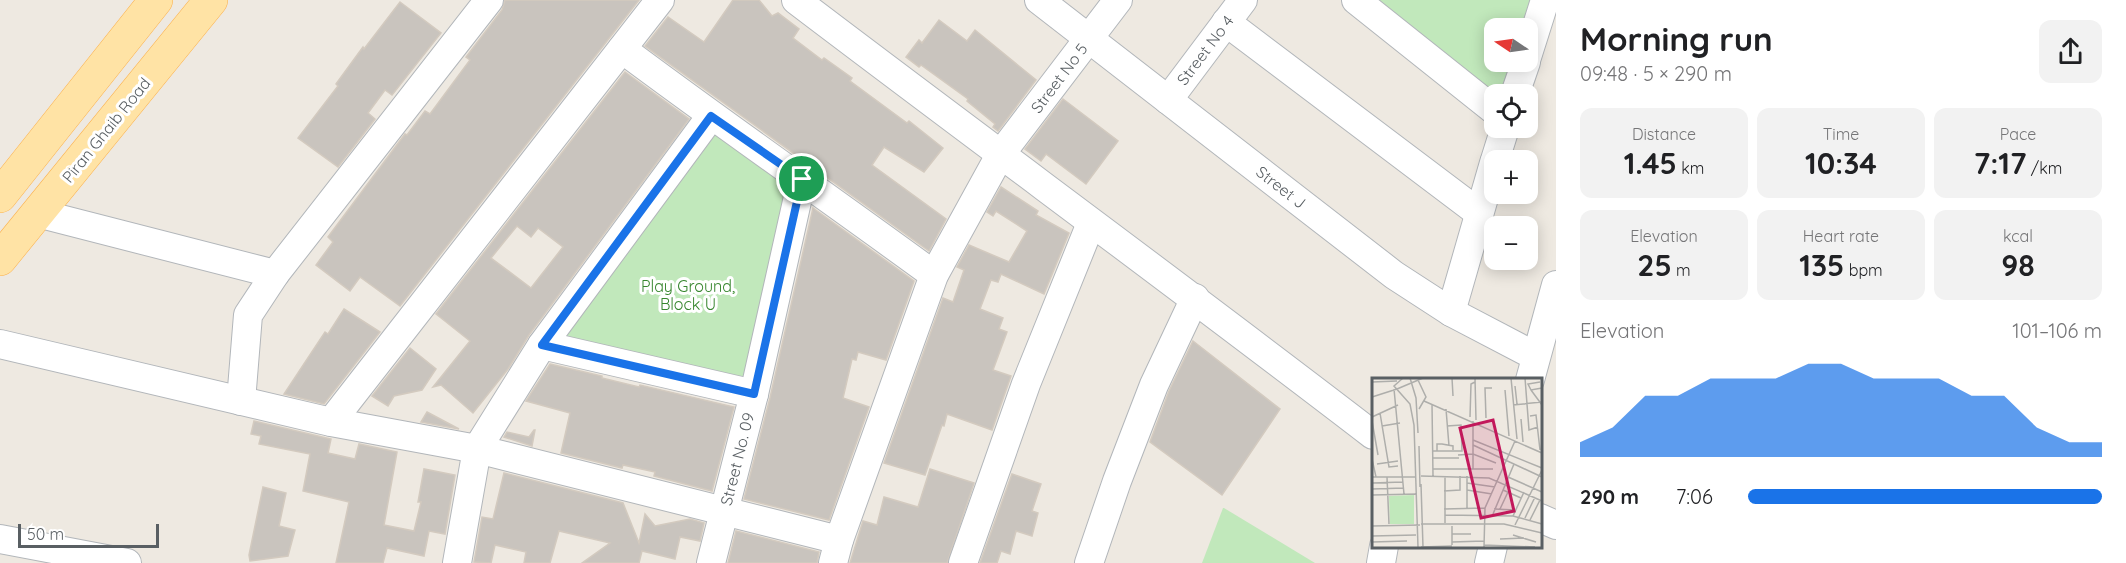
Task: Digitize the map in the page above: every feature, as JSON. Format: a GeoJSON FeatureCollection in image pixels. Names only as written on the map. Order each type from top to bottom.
{"type":"FeatureCollection","features":[{"type":"Feature","properties":{"kind":"main road","name":"Piran Ghaib Road"},"geometry":{"type":"LineString","coordinates":[[0,259],[211,0]]}},
{"type":"Feature","properties":{"kind":"main road"},"geometry":{"type":"LineString","coordinates":[[0,196],[150,7],[179,40]]}},
{"type":"Feature","properties":{"kind":"street"},"geometry":{"type":"LineString","coordinates":[[241,401],[248,315],[275,274],[489,0]]}},
{"type":"Feature","properties":{"kind":"street"},"geometry":{"type":"LineString","coordinates":[[331,422],[660,0]]}},
{"type":"Feature","properties":{"kind":"street"},"geometry":{"type":"LineString","coordinates":[[796,0],[1091,223],[1195,298],[1372,434]]}},
{"type":"Feature","properties":{"kind":"street","name":"Street J"},"geometry":{"type":"LineString","coordinates":[[1039,0],[1394,275],[1533,368]]}},
{"type":"Feature","properties":{"kind":"street","name":"Street No 5"},"geometry":{"type":"LineString","coordinates":[[836,552],[934,275],[1000,155],[1118,0]]}},
{"type":"Feature","properties":{"kind":"street"},"geometry":{"type":"LineString","coordinates":[[1356,0],[1484,102]]}},
{"type":"Feature","properties":{"kind":"street"},"geometry":{"type":"LineString","coordinates":[[1538,22],[1545,0]]}},
{"type":"Feature","properties":{"kind":"street"},"geometry":{"type":"LineString","coordinates":[[1234,11],[1479,213]]}},
{"type":"Feature","properties":{"kind":"street","name":"Street No 4"},"geometry":{"type":"LineString","coordinates":[[1168,99],[1234,11]]}},
{"type":"Feature","properties":{"kind":"street"},"geometry":{"type":"LineString","coordinates":[[622,49],[711,116],[934,275]]}},
{"type":"Feature","properties":{"kind":"street"},"geometry":{"type":"LineString","coordinates":[[457,563],[477,449],[542,345],[711,116]]}},
{"type":"Feature","properties":{"kind":"street","name":"Street No. 09"},"geometry":{"type":"LineString","coordinates":[[711,563],[754,394],[802,179]]}},
{"type":"Feature","properties":{"kind":"street"},"geometry":{"type":"LineString","coordinates":[[1450,312],[1484,196]]}},
{"type":"Feature","properties":{"kind":"street"},"geometry":{"type":"LineString","coordinates":[[37,213],[275,274]]}},
{"type":"Feature","properties":{"kind":"street"},"geometry":{"type":"LineString","coordinates":[[963,563],[1026,384],[1091,223]]}},
{"type":"Feature","properties":{"kind":"street"},"geometry":{"type":"LineString","coordinates":[[1533,368],[1556,285]]}},
{"type":"Feature","properties":{"kind":"street"},"geometry":{"type":"LineString","coordinates":[[1089,563],[1117,481],[1154,385],[1195,298]]}},
{"type":"Feature","properties":{"kind":"street"},"geometry":{"type":"LineString","coordinates":[[0,344],[331,422],[477,449],[724,511],[836,552]]}},
{"type":"Feature","properties":{"kind":"street"},"geometry":{"type":"LineString","coordinates":[[542,345],[754,394]]}},
{"type":"Feature","properties":{"kind":"street"},"geometry":{"type":"LineString","coordinates":[[1541,519],[1556,525]]}},
{"type":"Feature","properties":{"kind":"street"},"geometry":{"type":"LineString","coordinates":[[0,539],[127,563]]}},
{"type":"Feature","properties":{"kind":"street"},"geometry":{"type":"LineString","coordinates":[[1381,563],[1384,548]]}},
{"type":"Feature","properties":{"kind":"street"},"geometry":{"type":"LineString","coordinates":[[1490,563],[1493,548]]}},
{"type":"Feature","properties":{"kind":"green space"},"geometry":{"type":"Polygon","coordinates":[[[1365,0],[1531,0],[1525,18],[1484,18],[1484,72],[1508,72],[1503,84],[1484,84],[1484,87],[1365,0]]]}},
{"type":"Feature","properties":{"kind":"green space","name":"Play Ground, Block U"},"geometry":{"type":"Polygon","coordinates":[[[716,134],[790,185],[744,385],[561,342],[716,134]]]}},
{"type":"Feature","properties":{"kind":"green space"},"geometry":{"type":"Polygon","coordinates":[[[1224,508],[1315,563],[1202,563],[1224,508]]]}},
{"type":"Feature","properties":{"kind":"building"},"geometry":{"type":"Polygon","coordinates":[[[505,0],[639,0],[400,306],[360,277],[350,291],[316,265],[333,242],[328,237],[405,134],[407,135],[425,111],[430,114],[470,60],[466,57],[502,10],[505,0]]]}},
{"type":"Feature","properties":{"kind":"building"},"geometry":{"type":"Polygon","coordinates":[[[733,0],[759,0],[772,16],[778,13],[799,29],[793,38],[822,60],[824,58],[852,78],[850,81],[907,123],[909,121],[943,148],[924,172],[884,147],[872,165],[946,219],[929,251],[645,46],[668,17],[704,42],[733,0]]]}},
{"type":"Feature","properties":{"kind":"building"},"geometry":{"type":"Polygon","coordinates":[[[400,2],[441,33],[392,95],[385,90],[368,113],[375,119],[338,167],[298,138],[338,86],[336,84],[363,47],[364,49],[400,2]]]}},
{"type":"Feature","properties":{"kind":"building"},"geometry":{"type":"Polygon","coordinates":[[[939,20],[967,41],[975,30],[1036,80],[998,131],[993,127],[995,124],[967,101],[968,99],[906,57],[919,40],[922,43],[939,20]]]}},
{"type":"Feature","properties":{"kind":"building"},"geometry":{"type":"Polygon","coordinates":[[[625,72],[689,119],[529,335],[508,369],[473,413],[441,385],[433,387],[470,341],[436,314],[625,72]],[[517,226],[491,258],[531,288],[563,247],[538,228],[531,237],[517,226]]]}},
{"type":"Feature","properties":{"kind":"building"},"geometry":{"type":"Polygon","coordinates":[[[1063,99],[1118,141],[1086,184],[1046,154],[1041,161],[1025,149],[1063,99]]]}},
{"type":"Feature","properties":{"kind":"building"},"geometry":{"type":"Polygon","coordinates":[[[1001,187],[1038,211],[1036,215],[1069,233],[1044,294],[1001,274],[998,282],[991,280],[980,309],[1003,318],[999,329],[1007,332],[993,370],[1011,376],[992,430],[947,414],[925,475],[884,463],[943,298],[953,302],[964,270],[957,267],[969,245],[1009,262],[1027,231],[996,211],[993,216],[987,212],[1001,187]]]}},
{"type":"Feature","properties":{"kind":"building"},"geometry":{"type":"Polygon","coordinates":[[[813,208],[914,281],[886,360],[858,352],[856,360],[852,359],[843,398],[869,407],[829,520],[744,499],[770,398],[813,208]]]}},
{"type":"Feature","properties":{"kind":"building"},"geometry":{"type":"Polygon","coordinates":[[[344,309],[380,332],[324,404],[284,394],[325,332],[328,334],[344,309]]]}},
{"type":"Feature","properties":{"kind":"building"},"geometry":{"type":"Polygon","coordinates":[[[1193,341],[1280,409],[1222,495],[1150,442],[1169,391],[1193,341]]]}},
{"type":"Feature","properties":{"kind":"building"},"geometry":{"type":"Polygon","coordinates":[[[410,348],[436,369],[422,390],[394,396],[388,406],[372,396],[410,348]]]}},
{"type":"Feature","properties":{"kind":"building"},"geometry":{"type":"Polygon","coordinates":[[[550,364],[639,387],[640,385],[734,407],[712,491],[654,476],[655,472],[623,465],[622,468],[561,453],[570,413],[526,401],[550,364]]]}},
{"type":"Feature","properties":{"kind":"building"},"geometry":{"type":"Polygon","coordinates":[[[427,412],[459,429],[421,422],[427,412]]]}},
{"type":"Feature","properties":{"kind":"building"},"geometry":{"type":"Polygon","coordinates":[[[254,421],[331,439],[328,453],[355,459],[359,444],[397,452],[384,525],[414,531],[421,502],[418,502],[424,469],[455,475],[445,534],[429,531],[424,556],[387,548],[383,563],[336,563],[349,502],[303,491],[310,454],[259,444],[261,436],[251,434],[254,421]]]}},
{"type":"Feature","properties":{"kind":"building"},"geometry":{"type":"Polygon","coordinates":[[[534,430],[532,446],[504,437],[507,432],[529,437],[534,430]]]}},
{"type":"Feature","properties":{"kind":"building"},"geometry":{"type":"Polygon","coordinates":[[[930,469],[974,483],[947,563],[850,563],[863,521],[877,525],[884,497],[918,507],[930,469]]]}},
{"type":"Feature","properties":{"kind":"building"},"geometry":{"type":"Polygon","coordinates":[[[504,473],[623,503],[639,543],[645,514],[655,526],[690,519],[704,523],[700,541],[680,537],[675,559],[642,551],[639,563],[582,563],[610,543],[559,531],[550,563],[524,563],[526,552],[495,545],[491,563],[474,562],[482,517],[493,519],[504,473]]]}},
{"type":"Feature","properties":{"kind":"building"},"geometry":{"type":"Polygon","coordinates":[[[1012,474],[1041,484],[1032,511],[1038,513],[1032,536],[1016,531],[1010,554],[1001,551],[997,563],[980,563],[1012,474]]]}},
{"type":"Feature","properties":{"kind":"building"},"geometry":{"type":"Polygon","coordinates":[[[263,487],[286,493],[279,526],[295,530],[288,556],[250,561],[249,555],[263,487]]]}},
{"type":"Feature","properties":{"kind":"building"},"geometry":{"type":"Polygon","coordinates":[[[736,531],[819,552],[817,563],[728,563],[736,531]]]}},
{"type":"Feature","properties":{"kind":"route"},"geometry":{"type":"LineString","coordinates":[[711,116],[802,179],[754,394],[542,345],[711,116]]}}]}
